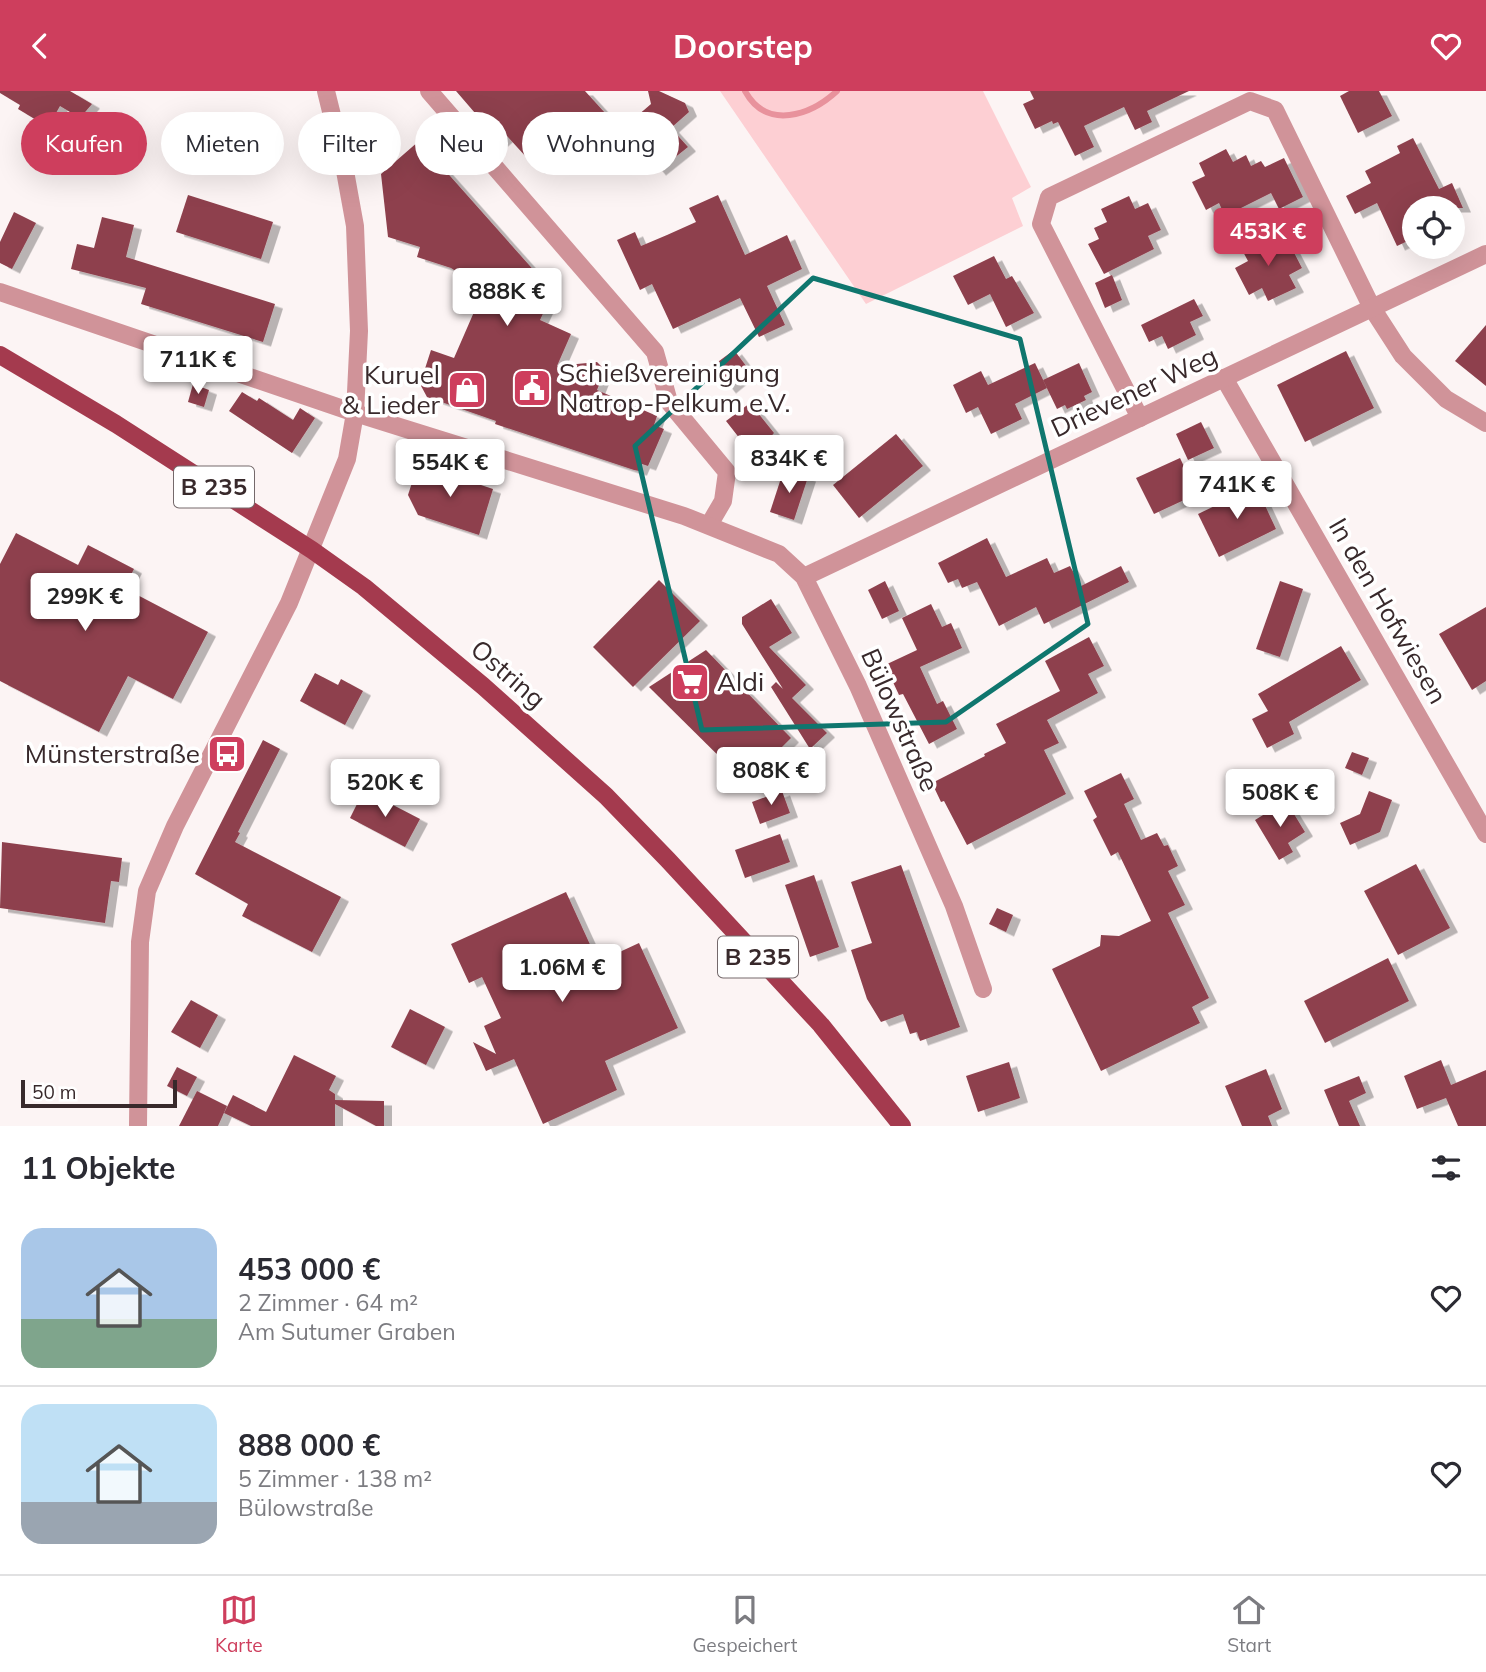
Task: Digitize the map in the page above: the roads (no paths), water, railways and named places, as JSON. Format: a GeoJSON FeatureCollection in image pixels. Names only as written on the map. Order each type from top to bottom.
{"type":"FeatureCollection","features":[{"type":"Feature","properties":{"kind":"main road","name":"Ostring"},"geometry":{"type":"LineString","coordinates":[[0,355],[116,424],[312,550],[364,587],[483,686],[606,796],[821,1025],[902,1126]]}},
{"type":"Feature","properties":{"kind":"street"},"geometry":{"type":"LineString","coordinates":[[138,1126],[140,942],[147,891],[175,826],[264,654],[312,550],[347,459],[355,413],[359,331],[355,226],[343,160],[326,91]]}},
{"type":"Feature","properties":{"kind":"street"},"geometry":{"type":"LineString","coordinates":[[429,91],[655,352],[669,402],[727,472],[723,501],[709,525]]}},
{"type":"Feature","properties":{"kind":"street"},"geometry":{"type":"LineString","coordinates":[[1140,418],[1041,224],[1049,197],[1250,101],[1276,110],[1372,309],[1403,355],[1446,398],[1486,423]]}},
{"type":"Feature","properties":{"kind":"street","name":"Drievener Weg"},"geometry":{"type":"LineString","coordinates":[[804,577],[1486,254]]}},
{"type":"Feature","properties":{"kind":"street","name":"Bülowstraße"},"geometry":{"type":"LineString","coordinates":[[0,292],[355,413],[709,525],[779,554],[804,577],[858,686],[944,884],[983,989]]}},
{"type":"Feature","properties":{"kind":"street","name":"In den Hofwiesen"},"geometry":{"type":"LineString","coordinates":[[1224,378],[1486,834]]}},
{"type":"Feature","properties":{"kind":"waterway"},"geometry":{"type":"LineString","coordinates":[[745,91],[754,103],[777,115],[790,115],[815,107],[837,91]]}},
{"type":"Feature","properties":{"kind":"place","name":"Schießvereinigung Natrop-Pelkum e.V."},"geometry":{"type":"Point","coordinates":[532,388]}},
{"type":"Feature","properties":{"kind":"place","name":"Kuruel & Lieder"},"geometry":{"type":"Point","coordinates":[467,390]}},
{"type":"Feature","properties":{"kind":"place","name":"Aldi"},"geometry":{"type":"Point","coordinates":[690,682]}},
{"type":"Feature","properties":{"kind":"place","name":"Münsterstraße"},"geometry":{"type":"Point","coordinates":[227,754]}}]}
